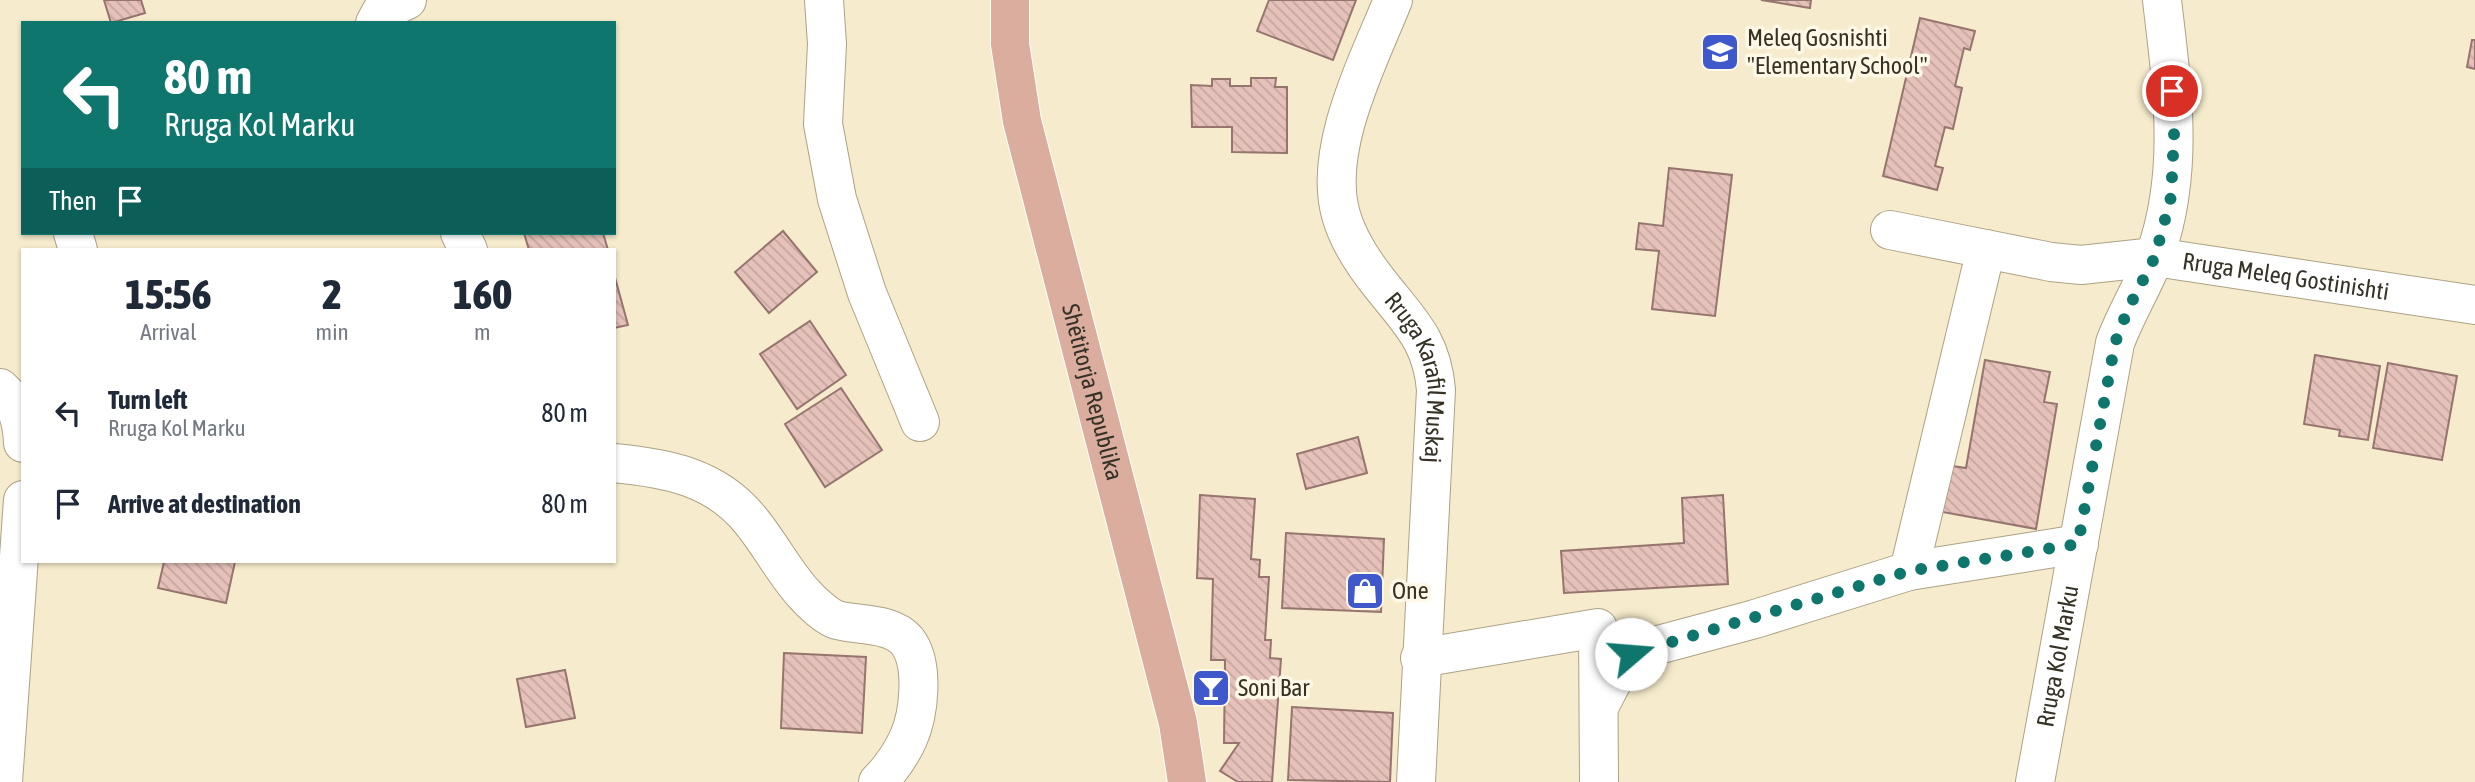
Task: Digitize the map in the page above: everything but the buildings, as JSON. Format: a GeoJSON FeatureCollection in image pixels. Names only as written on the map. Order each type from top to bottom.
{"type":"FeatureCollection","features":[{"type":"Feature","properties":{"kind":"main road","name":"Shëtitorja Republika"},"geometry":{"type":"LineString","coordinates":[[1010,0],[1010,44],[1022,121],[1178,723],[1187,782]]}},
{"type":"Feature","properties":{"kind":"street"},"geometry":{"type":"LineString","coordinates":[[376,21],[381,12],[407,0]]}},
{"type":"Feature","properties":{"kind":"street"},"geometry":{"type":"LineString","coordinates":[[824,0],[827,44],[823,124],[837,199],[867,293],[919,422]]}},
{"type":"Feature","properties":{"kind":"street","name":"Rruga Karafil Muskaj"},"geometry":{"type":"LineString","coordinates":[[1394,0],[1343,125],[1338,165],[1340,214],[1362,260],[1422,338],[1434,363],[1436,390],[1420,658],[1416,782]]}},
{"type":"Feature","properties":{"kind":"street","name":"Rruga Kol Marku"},"geometry":{"type":"LineString","coordinates":[[2035,782],[2115,343],[2128,309],[2155,257],[2171,197],[2175,114],[2162,0]]}},
{"type":"Feature","properties":{"kind":"street","name":"Rruga Meleq Gostinishti"},"geometry":{"type":"LineString","coordinates":[[1890,230],[2081,265],[2155,257],[2475,305]]}},
{"type":"Feature","properties":{"kind":"street"},"geometry":{"type":"LineString","coordinates":[[1909,571],[1986,249]]}},
{"type":"Feature","properties":{"kind":"street"},"geometry":{"type":"LineString","coordinates":[[0,388],[13,399],[21,422]]}},
{"type":"Feature","properties":{"kind":"street"},"geometry":{"type":"LineString","coordinates":[[616,463],[687,474],[724,494],[750,520],[804,594],[835,619],[879,626],[907,641],[917,666],[917,700],[909,737],[893,767],[877,782]]}},
{"type":"Feature","properties":{"kind":"street"},"geometry":{"type":"LineString","coordinates":[[0,488],[21,488]]}},
{"type":"Feature","properties":{"kind":"street"},"geometry":{"type":"LineString","coordinates":[[3,782],[21,528]]}},
{"type":"Feature","properties":{"kind":"street"},"geometry":{"type":"LineString","coordinates":[[1599,707],[1620,667],[1631,654],[1909,571],[2078,544]]}},
{"type":"Feature","properties":{"kind":"street"},"geometry":{"type":"LineString","coordinates":[[1420,658],[1598,628],[1599,782]]}},
{"type":"Feature","properties":{"kind":"place","name":"Meleq Gosnishti \"Elementary School\""},"geometry":{"type":"Point","coordinates":[1720,52]}},
{"type":"Feature","properties":{"kind":"place","name":"One"},"geometry":{"type":"Point","coordinates":[1365,591]}},
{"type":"Feature","properties":{"kind":"place","name":"Soni Bar"},"geometry":{"type":"Point","coordinates":[1211,688]}},
{"type":"Feature","properties":{"kind":"route"},"geometry":{"type":"LineString","coordinates":[[1631,654],[1909,571],[2078,544],[2115,343],[2128,309],[2155,257],[2171,197],[2175,114],[2172,91]]}}]}
